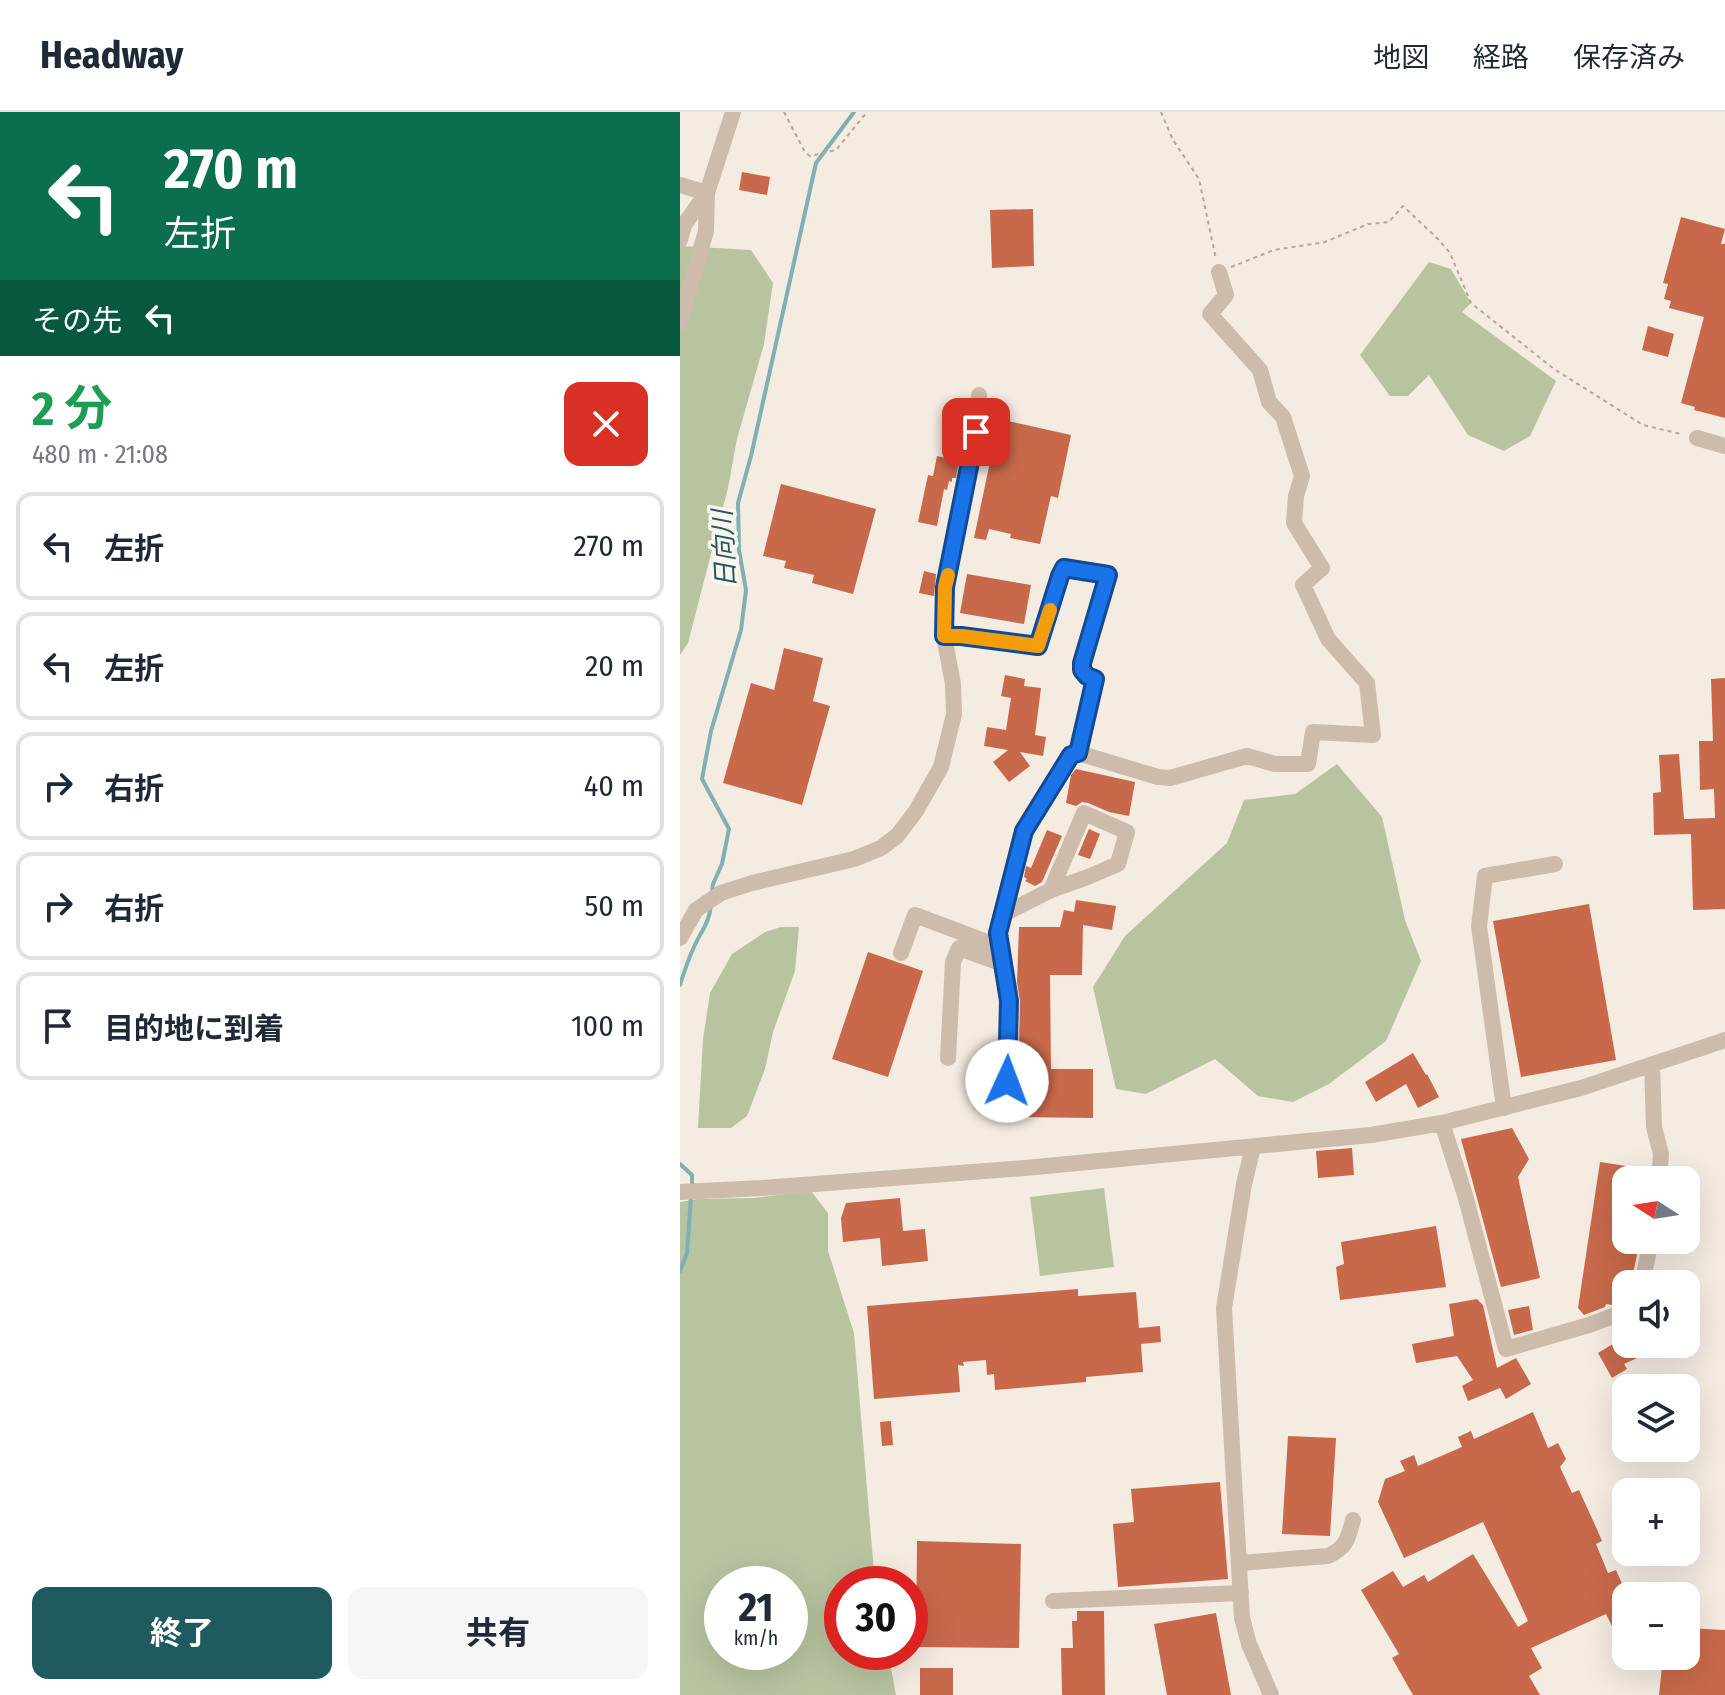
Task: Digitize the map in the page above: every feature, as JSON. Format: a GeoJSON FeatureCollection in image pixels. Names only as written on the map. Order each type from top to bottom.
{"type":"FeatureCollection","features":[{"type":"Feature","properties":{"kind":"street"},"geometry":{"type":"LineString","coordinates":[[680,322],[706,231],[707,193],[733,112]]}},
{"type":"Feature","properties":{"kind":"street"},"geometry":{"type":"LineString","coordinates":[[680,185],[707,193]]}},
{"type":"Feature","properties":{"kind":"street"},"geometry":{"type":"LineString","coordinates":[[681,229],[707,193]]}},
{"type":"Feature","properties":{"kind":"street"},"geometry":{"type":"LineString","coordinates":[[681,229],[706,231]]}},
{"type":"Feature","properties":{"kind":"street"},"geometry":{"type":"LineString","coordinates":[[1007,1081],[1009,1001],[998,933],[1024,831],[1071,755],[1078,753],[1170,778],[1247,756],[1275,764],[1308,764],[1313,732],[1373,735],[1367,683],[1328,639],[1303,585],[1322,568],[1294,523],[1296,496],[1302,476],[1283,417],[1269,402],[1260,370],[1210,314],[1226,295],[1219,272]]}},
{"type":"Feature","properties":{"kind":"street"},"geometry":{"type":"LineString","coordinates":[[680,938],[696,910],[721,893],[854,859],[881,848],[897,836],[916,811],[941,767],[954,714],[953,684],[944,636],[945,587],[969,472],[979,395]]}},
{"type":"Feature","properties":{"kind":"street"},"geometry":{"type":"LineString","coordinates":[[1697,438],[1725,446]]}},
{"type":"Feature","properties":{"kind":"street"},"geometry":{"type":"LineString","coordinates":[[944,636],[1038,646],[1064,568],[1108,575],[1082,663],[1082,670],[1095,679],[1078,753]]}},
{"type":"Feature","properties":{"kind":"street"},"geometry":{"type":"LineString","coordinates":[[1002,915],[1051,890],[1118,864],[1127,832],[1084,813],[1051,890]]}},
{"type":"Feature","properties":{"kind":"street"},"geometry":{"type":"LineString","coordinates":[[1504,1108],[1479,926],[1485,876],[1555,864]]}},
{"type":"Feature","properties":{"kind":"street"},"geometry":{"type":"LineString","coordinates":[[901,953],[915,915],[1000,947]]}},
{"type":"Feature","properties":{"kind":"street"},"geometry":{"type":"LineString","coordinates":[[948,1058],[953,962],[959,948],[1003,964]]}},
{"type":"Feature","properties":{"kind":"street"},"geometry":{"type":"LineString","coordinates":[[680,1192],[1025,1168],[1371,1135],[1442,1123],[1581,1088],[1725,1040]]}},
{"type":"Feature","properties":{"kind":"street"},"geometry":{"type":"LineString","coordinates":[[1652,1065],[1654,1127],[1661,1154],[1660,1166]]}},
{"type":"Feature","properties":{"kind":"street"},"geometry":{"type":"LineString","coordinates":[[1442,1123],[1465,1195],[1506,1349],[1612,1316]]}},
{"type":"Feature","properties":{"kind":"street"},"geometry":{"type":"LineString","coordinates":[[1253,1147],[1224,1308],[1242,1618],[1249,1644],[1271,1695]]}},
{"type":"Feature","properties":{"kind":"street"},"geometry":{"type":"LineString","coordinates":[[1239,1563],[1328,1556],[1340,1550],[1353,1520]]}},
{"type":"Feature","properties":{"kind":"street"},"geometry":{"type":"LineString","coordinates":[[1053,1601],[1241,1593]]}},
{"type":"Feature","properties":{"kind":"path"},"geometry":{"type":"LineString","coordinates":[[784,112],[810,156],[836,150],[867,112]]}},
{"type":"Feature","properties":{"kind":"path"},"geometry":{"type":"LineString","coordinates":[[1161,112],[1173,140],[1199,179],[1219,272],[1274,250],[1325,242],[1368,224],[1389,222],[1403,206],[1450,253],[1471,303],[1554,369],[1643,425],[1697,438]]}},
{"type":"Feature","properties":{"kind":"green space"},"geometry":{"type":"Polygon","coordinates":[[[680,246],[751,250],[773,283],[764,344],[737,439],[728,488],[688,643],[680,655],[680,246]]]}},
{"type":"Feature","properties":{"kind":"green space"},"geometry":{"type":"Polygon","coordinates":[[[1429,262],[1451,269],[1471,303],[1462,312],[1556,381],[1530,436],[1504,451],[1468,435],[1429,375],[1408,396],[1390,396],[1360,355],[1429,262]]]}},
{"type":"Feature","properties":{"kind":"green space"},"geometry":{"type":"Polygon","coordinates":[[[1337,764],[1382,817],[1405,920],[1421,961],[1386,1041],[1329,1084],[1293,1102],[1258,1096],[1215,1059],[1146,1094],[1116,1089],[1093,987],[1125,936],[1227,843],[1244,800],[1295,794],[1337,764]]]}},
{"type":"Feature","properties":{"kind":"green space"},"geometry":{"type":"Polygon","coordinates":[[[781,927],[799,927],[795,971],[747,1116],[731,1128],[698,1128],[703,1039],[710,993],[732,954],[765,932],[781,927]]]}},
{"type":"Feature","properties":{"kind":"green space"},"geometry":{"type":"Polygon","coordinates":[[[1104,1188],[1114,1267],[1040,1276],[1030,1197],[1104,1188]]]}},
{"type":"Feature","properties":{"kind":"green space"},"geometry":{"type":"Polygon","coordinates":[[[811,1191],[828,1213],[828,1251],[854,1333],[873,1566],[824,1566],[824,1670],[891,1670],[896,1695],[680,1695],[680,1202],[754,1198],[811,1191]]]}},
{"type":"Feature","properties":{"kind":"building"},"geometry":{"type":"Polygon","coordinates":[[[742,172],[770,177],[767,195],[739,190],[742,172]]]}},
{"type":"Feature","properties":{"kind":"building"},"geometry":{"type":"Polygon","coordinates":[[[1033,209],[1034,266],[992,268],[990,210],[1033,209]]]}},
{"type":"Feature","properties":{"kind":"building"},"geometry":{"type":"Polygon","coordinates":[[[1681,217],[1725,229],[1721,244],[1725,244],[1725,418],[1694,410],[1695,407],[1681,403],[1704,317],[1669,308],[1671,301],[1664,299],[1668,284],[1663,283],[1681,217]]]}},
{"type":"Feature","properties":{"kind":"building"},"geometry":{"type":"Polygon","coordinates":[[[1648,326],[1674,334],[1668,357],[1642,350],[1648,326]]]}},
{"type":"Feature","properties":{"kind":"building"},"geometry":{"type":"Polygon","coordinates":[[[999,419],[1071,435],[1058,498],[1051,496],[1040,544],[1010,538],[1011,534],[989,529],[986,540],[974,538],[999,419]]]}},
{"type":"Feature","properties":{"kind":"building"},"geometry":{"type":"Polygon","coordinates":[[[937,456],[959,461],[956,478],[949,481],[947,490],[944,489],[937,526],[918,522],[928,475],[933,476],[937,456]]]}},
{"type":"Feature","properties":{"kind":"building"},"geometry":{"type":"Polygon","coordinates":[[[781,484],[876,509],[853,594],[812,583],[814,575],[784,568],[786,561],[763,556],[781,484]]]}},
{"type":"Feature","properties":{"kind":"building"},"geometry":{"type":"Polygon","coordinates":[[[924,571],[936,574],[934,596],[919,593],[924,571]]]}},
{"type":"Feature","properties":{"kind":"building"},"geometry":{"type":"Polygon","coordinates":[[[967,574],[1031,585],[1024,624],[960,613],[967,574]]]}},
{"type":"Feature","properties":{"kind":"building"},"geometry":{"type":"Polygon","coordinates":[[[784,648],[823,658],[813,701],[830,706],[802,805],[723,783],[751,683],[774,690],[784,648]]]}},
{"type":"Feature","properties":{"kind":"building"},"geometry":{"type":"Polygon","coordinates":[[[1005,675],[1025,679],[1024,686],[1041,688],[1035,735],[1046,737],[1043,756],[1020,752],[1030,766],[1009,782],[993,762],[1008,750],[984,746],[987,727],[1006,730],[1011,698],[1001,696],[1005,675]]]}},
{"type":"Feature","properties":{"kind":"building"},"geometry":{"type":"Polygon","coordinates":[[[1725,678],[1725,909],[1693,910],[1691,834],[1654,835],[1653,793],[1661,792],[1659,755],[1679,754],[1684,819],[1715,818],[1714,789],[1700,790],[1699,741],[1713,741],[1711,679],[1725,678]]]}},
{"type":"Feature","properties":{"kind":"building"},"geometry":{"type":"Polygon","coordinates":[[[1076,769],[1135,782],[1129,816],[1088,803],[1082,802],[1076,806],[1066,803],[1071,775],[1076,769]]]}},
{"type":"Feature","properties":{"kind":"building"},"geometry":{"type":"Polygon","coordinates":[[[1089,829],[1100,834],[1090,859],[1078,855],[1089,829]]]}},
{"type":"Feature","properties":{"kind":"building"},"geometry":{"type":"Polygon","coordinates":[[[1047,830],[1062,836],[1042,882],[1035,886],[1025,881],[1026,866],[1031,868],[1047,830]]]}},
{"type":"Feature","properties":{"kind":"building"},"geometry":{"type":"Polygon","coordinates":[[[1076,900],[1116,906],[1112,930],[1083,925],[1082,975],[1050,975],[1051,1069],[1093,1069],[1093,1118],[1009,1117],[1010,1091],[1018,1081],[1019,927],[1060,927],[1064,910],[1074,912],[1076,900]]]}},
{"type":"Feature","properties":{"kind":"building"},"geometry":{"type":"Polygon","coordinates":[[[1589,904],[1616,1060],[1521,1077],[1493,921],[1589,904]]]}},
{"type":"Feature","properties":{"kind":"building"},"geometry":{"type":"Polygon","coordinates":[[[868,952],[923,971],[888,1077],[832,1059],[868,952]]]}},
{"type":"Feature","properties":{"kind":"building"},"geometry":{"type":"Polygon","coordinates":[[[1413,1053],[1439,1097],[1418,1108],[1406,1084],[1376,1102],[1365,1082],[1413,1053]]]}},
{"type":"Feature","properties":{"kind":"building"},"geometry":{"type":"Polygon","coordinates":[[[1512,1128],[1529,1159],[1518,1177],[1540,1278],[1501,1287],[1461,1139],[1512,1128]]]}},
{"type":"Feature","properties":{"kind":"building"},"geometry":{"type":"Polygon","coordinates":[[[1352,1148],[1354,1175],[1318,1178],[1316,1151],[1352,1148]]]}},
{"type":"Feature","properties":{"kind":"building"},"geometry":{"type":"Polygon","coordinates":[[[1600,1162],[1626,1166],[1612,1166],[1612,1254],[1637,1254],[1634,1270],[1612,1270],[1612,1305],[1606,1304],[1584,1315],[1578,1308],[1600,1162]]]}},
{"type":"Feature","properties":{"kind":"building"},"geometry":{"type":"Polygon","coordinates":[[[900,1198],[903,1231],[925,1229],[928,1261],[882,1266],[880,1238],[843,1242],[841,1218],[846,1203],[900,1198]]]}},
{"type":"Feature","properties":{"kind":"building"},"geometry":{"type":"Polygon","coordinates":[[[1436,1226],[1446,1287],[1340,1300],[1336,1267],[1344,1264],[1341,1242],[1436,1226]]]}},
{"type":"Feature","properties":{"kind":"building"},"geometry":{"type":"Polygon","coordinates":[[[1078,1289],[1078,1296],[1136,1292],[1139,1328],[1160,1326],[1161,1342],[1141,1344],[1143,1372],[1086,1377],[1086,1382],[995,1390],[994,1374],[987,1375],[986,1360],[963,1362],[964,1366],[958,1365],[960,1392],[874,1399],[867,1306],[1078,1289]]]}},
{"type":"Feature","properties":{"kind":"building"},"geometry":{"type":"Polygon","coordinates":[[[1477,1299],[1483,1305],[1497,1368],[1516,1358],[1531,1384],[1506,1399],[1500,1388],[1468,1401],[1462,1386],[1473,1380],[1457,1356],[1416,1363],[1412,1344],[1454,1336],[1449,1304],[1477,1299]]]}},
{"type":"Feature","properties":{"kind":"building"},"geometry":{"type":"Polygon","coordinates":[[[1529,1306],[1533,1330],[1514,1335],[1508,1310],[1529,1306]]]}},
{"type":"Feature","properties":{"kind":"building"},"geometry":{"type":"Polygon","coordinates":[[[1612,1344],[1612,1358],[1637,1358],[1624,1364],[1627,1369],[1612,1374],[1612,1378],[1598,1353],[1612,1344]]]}},
{"type":"Feature","properties":{"kind":"building"},"geometry":{"type":"Polygon","coordinates":[[[1533,1412],[1548,1448],[1558,1443],[1566,1459],[1560,1467],[1572,1493],[1579,1490],[1595,1525],[1602,1541],[1596,1544],[1608,1573],[1616,1570],[1621,1582],[1612,1582],[1612,1626],[1606,1614],[1531,1648],[1542,1668],[1529,1676],[1540,1695],[1413,1695],[1392,1658],[1399,1654],[1361,1590],[1393,1571],[1403,1587],[1424,1575],[1428,1582],[1473,1554],[1518,1627],[1528,1621],[1483,1522],[1404,1558],[1378,1502],[1385,1479],[1405,1471],[1400,1461],[1414,1455],[1418,1466],[1462,1447],[1458,1437],[1471,1431],[1474,1439],[1533,1412]]]}},
{"type":"Feature","properties":{"kind":"building"},"geometry":{"type":"Polygon","coordinates":[[[891,1421],[893,1445],[882,1446],[880,1422],[891,1421]]]}},
{"type":"Feature","properties":{"kind":"building"},"geometry":{"type":"Polygon","coordinates":[[[1288,1436],[1336,1438],[1330,1536],[1282,1534],[1288,1436]]]}},
{"type":"Feature","properties":{"kind":"building"},"geometry":{"type":"Polygon","coordinates":[[[1220,1482],[1228,1579],[1118,1587],[1113,1524],[1134,1522],[1131,1489],[1220,1482]]]}},
{"type":"Feature","properties":{"kind":"building"},"geometry":{"type":"Polygon","coordinates":[[[917,1541],[1021,1544],[1019,1648],[928,1647],[928,1566],[917,1566],[917,1541]]]}},
{"type":"Feature","properties":{"kind":"building"},"geometry":{"type":"Polygon","coordinates":[[[1077,1611],[1104,1611],[1105,1695],[1062,1695],[1061,1648],[1073,1648],[1072,1621],[1077,1621],[1077,1611]]]}},
{"type":"Feature","properties":{"kind":"building"},"geometry":{"type":"Polygon","coordinates":[[[1216,1613],[1231,1695],[1167,1695],[1154,1624],[1216,1613]]]}},
{"type":"Feature","properties":{"kind":"building"},"geometry":{"type":"Polygon","coordinates":[[[1700,1629],[1725,1630],[1725,1695],[1659,1695],[1662,1670],[1700,1670],[1700,1629]]]}},
{"type":"Feature","properties":{"kind":"building"},"geometry":{"type":"Polygon","coordinates":[[[953,1668],[953,1695],[920,1695],[920,1670],[953,1668]]]}},
{"type":"Feature","properties":{"kind":"waterway","name":"日向川"},"geometry":{"type":"LineString","coordinates":[[712,892],[729,829],[702,779],[711,731],[741,630],[746,590],[739,550],[738,503],[816,163],[854,112]]}},
{"type":"Feature","properties":{"kind":"waterway","name":"日向川"},"geometry":{"type":"LineString","coordinates":[[680,985],[707,922],[711,905]]}},
{"type":"Feature","properties":{"kind":"waterway","name":"日向川"},"geometry":{"type":"LineString","coordinates":[[680,1164],[692,1175],[692,1188]]}},
{"type":"Feature","properties":{"kind":"waterway","name":"日向川"},"geometry":{"type":"LineString","coordinates":[[680,1271],[687,1253],[691,1197]]}},
{"type":"Feature","properties":{"kind":"slow traffic"},"geometry":{"type":"LineString","coordinates":[[948,575],[944,636],[1038,646],[1050,610]]}},
{"type":"Feature","properties":{"kind":"route"},"geometry":{"type":"LineString","coordinates":[[976,432],[945,587],[944,636],[1038,646],[1064,568],[1108,575],[1082,663],[1082,670],[1095,679],[1078,753],[1071,755],[1024,831],[998,933],[1009,1001],[1007,1081]]}}]}
